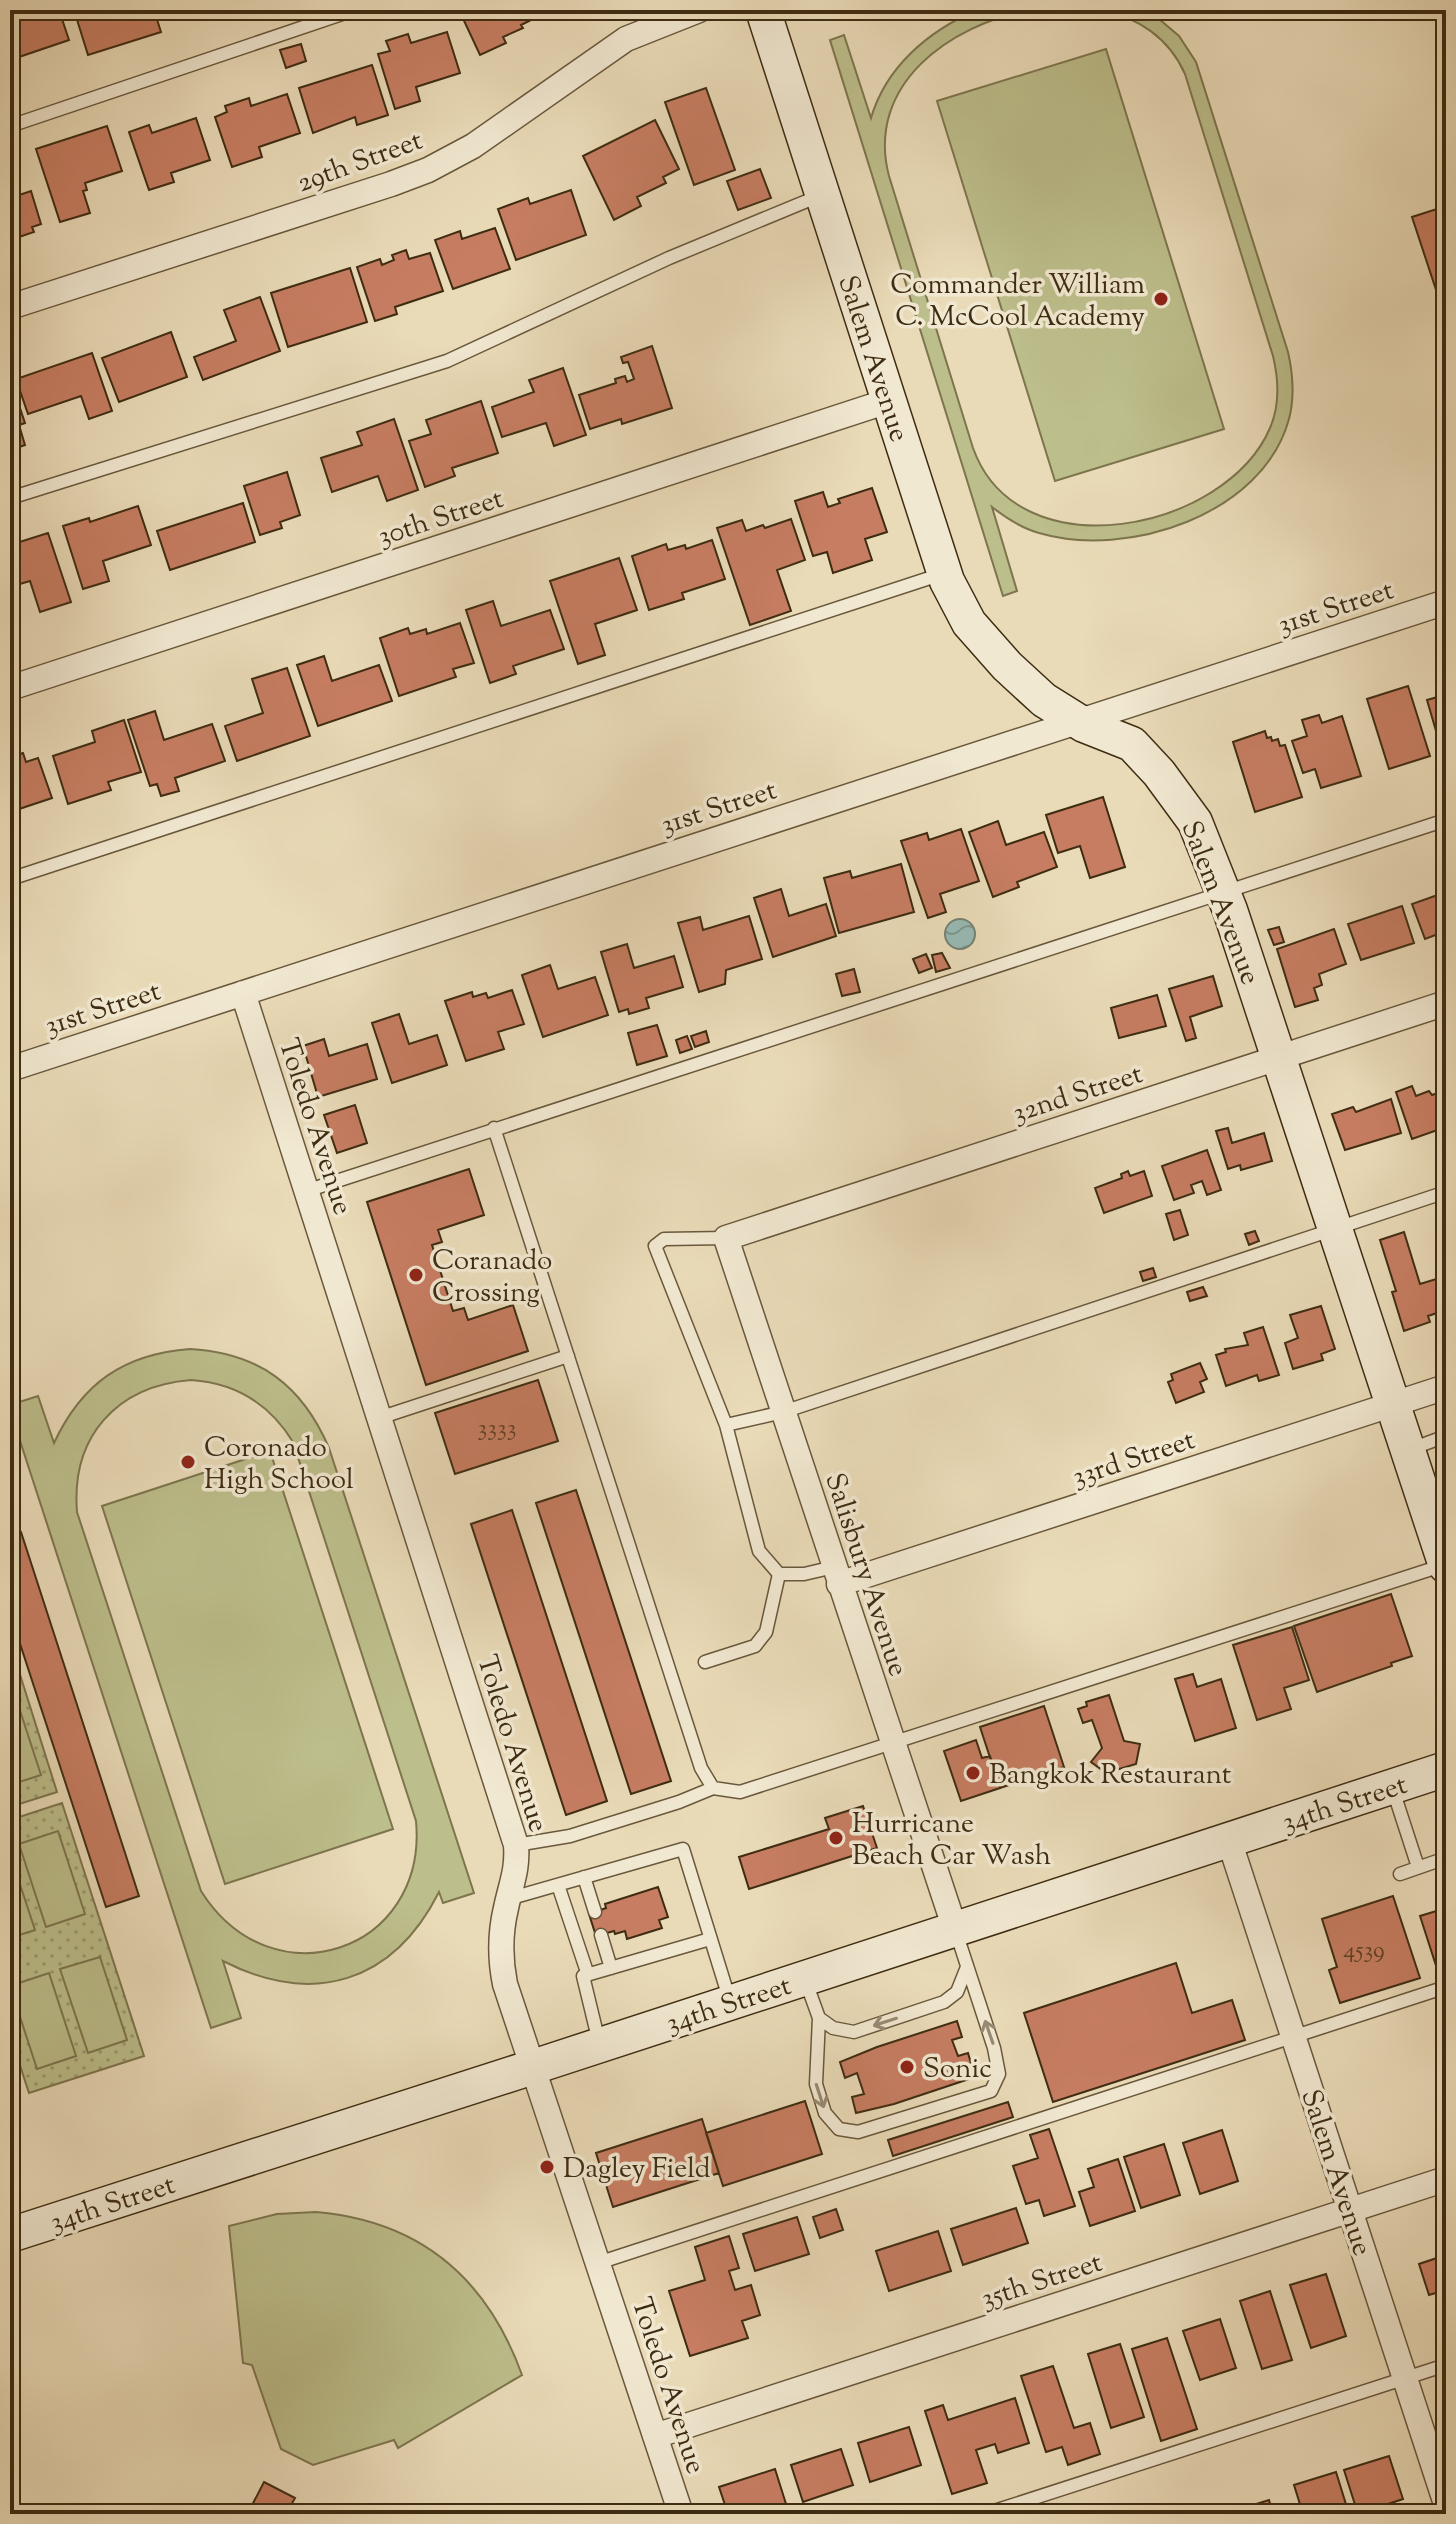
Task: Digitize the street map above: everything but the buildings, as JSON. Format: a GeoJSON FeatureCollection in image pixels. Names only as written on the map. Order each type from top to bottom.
{"type":"FeatureCollection","features":[{"type":"Feature","properties":{"kind":"street","name":"29th Street"},"geometry":{"type":"LineString","coordinates":[[10,307],[428,170],[473,146],[626,39],[699,10]]}},
{"type":"Feature","properties":{"kind":"street","name":"Salem Avenue"},"geometry":{"type":"LineString","coordinates":[[763,10],[944,574],[969,623],[1007,666],[1044,700],[1077,721],[1132,744],[1159,773],[1195,822],[1224,893],[1407,1450],[1430,1498],[1446,1565]]}},
{"type":"Feature","properties":{"kind":"street","name":"30th Street"},"geometry":{"type":"LineString","coordinates":[[10,688],[888,401]]}},
{"type":"Feature","properties":{"kind":"street","name":"31st Street"},"geometry":{"type":"LineString","coordinates":[[10,1069],[1446,602]]}},
{"type":"Feature","properties":{"kind":"street","name":"Toledo Avenue"},"geometry":{"type":"LineString","coordinates":[[243,993],[516,1845],[517,1864],[502,1929],[501,1968],[681,2514]]}},
{"type":"Feature","properties":{"kind":"street","name":"32nd Street"},"geometry":{"type":"LineString","coordinates":[[726,1238],[1446,1003]]}},
{"type":"Feature","properties":{"kind":"street","name":"Salisbury Avenue"},"geometry":{"type":"LineString","coordinates":[[726,1238],[955,1929]]}},
{"type":"Feature","properties":{"kind":"street","name":"33rd Street"},"geometry":{"type":"LineString","coordinates":[[837,1576],[1446,1387]]}},
{"type":"Feature","properties":{"kind":"street","name":"34th Street"},"geometry":{"type":"LineString","coordinates":[[10,2235],[1446,1769]]}},
{"type":"Feature","properties":{"kind":"street","name":"Salem Avenue"},"geometry":{"type":"LineString","coordinates":[[1229,1840],[1446,2504]]}},
{"type":"Feature","properties":{"kind":"street","name":"35th Street"},"geometry":{"type":"LineString","coordinates":[[655,2436],[1446,2179]]}},
{"type":"Feature","properties":{"kind":"lane"},"geometry":{"type":"LineString","coordinates":[[10,126],[354,10]]}},
{"type":"Feature","properties":{"kind":"lane"},"geometry":{"type":"LineString","coordinates":[[10,498],[447,361],[669,258],[822,195]]}},
{"type":"Feature","properties":{"kind":"lane"},"geometry":{"type":"LineString","coordinates":[[10,879],[944,574]]}},
{"type":"Feature","properties":{"kind":"lane"},"geometry":{"type":"LineString","coordinates":[[306,1191],[1446,820]]}},
{"type":"Feature","properties":{"kind":"lane"},"geometry":{"type":"LineString","coordinates":[[494,1128],[701,1768],[713,1788]]}},
{"type":"Feature","properties":{"kind":"lane"},"geometry":{"type":"LineString","coordinates":[[726,1425],[783,1412],[1446,1192]]}},
{"type":"Feature","properties":{"kind":"lane"},"geometry":{"type":"LineString","coordinates":[[726,1238],[664,1239],[655,1246],[726,1425],[759,1551],[779,1574],[837,1576]]}},
{"type":"Feature","properties":{"kind":"lane"},"geometry":{"type":"LineString","coordinates":[[379,1418],[568,1356]]}},
{"type":"Feature","properties":{"kind":"lane"},"geometry":{"type":"LineString","coordinates":[[1407,1450],[1446,1436]]}},
{"type":"Feature","properties":{"kind":"lane"},"geometry":{"type":"LineString","coordinates":[[516,1845],[570,1836],[679,1802],[713,1788],[740,1792],[1446,1565]]}},
{"type":"Feature","properties":{"kind":"lane"},"geometry":{"type":"LineString","coordinates":[[705,1662],[755,1646],[761,1639],[766,1632],[779,1574]]}},
{"type":"Feature","properties":{"kind":"lane"},"geometry":{"type":"LineString","coordinates":[[1392,1787],[1418,1867]]}},
{"type":"Feature","properties":{"kind":"lane"},"geometry":{"type":"LineString","coordinates":[[508,1899],[683,1849],[730,2003]]}},
{"type":"Feature","properties":{"kind":"lane"},"geometry":{"type":"LineString","coordinates":[[1400,1874],[1446,1858]]}},
{"type":"Feature","properties":{"kind":"lane"},"geometry":{"type":"LineString","coordinates":[[584,1877],[595,1912]]}},
{"type":"Feature","properties":{"kind":"lane"},"geometry":{"type":"LineString","coordinates":[[558,1885],[588,1975]]}},
{"type":"Feature","properties":{"kind":"lane"},"geometry":{"type":"LineString","coordinates":[[805,1979],[819,2018],[816,2084],[825,2113],[839,2129],[858,2132],[991,2091],[999,2074],[994,2048],[955,1929]]}},
{"type":"Feature","properties":{"kind":"lane"},"geometry":{"type":"LineString","coordinates":[[601,1935],[611,1968]]}},
{"type":"Feature","properties":{"kind":"lane"},"geometry":{"type":"LineString","coordinates":[[600,2046],[583,1976],[710,1939]]}},
{"type":"Feature","properties":{"kind":"lane"},"geometry":{"type":"LineString","coordinates":[[819,2018],[833,2028],[854,2032],[944,2002],[957,1992],[967,1967]]}},
{"type":"Feature","properties":{"kind":"lane"},"geometry":{"type":"LineString","coordinates":[[598,2263],[1446,1987]]}},
{"type":"Feature","properties":{"kind":"lane"},"geometry":{"type":"LineString","coordinates":[[985,2514],[1446,2365]]}},
{"type":"Feature","properties":{"kind":"green space"},"geometry":{"type":"Polygon","coordinates":[[[977,10],[1031,10],[971,29],[921,64],[902,87],[890,114],[885,143],[889,176],[973,448],[997,488],[1032,513],[1075,524],[1122,524],[1169,513],[1211,492],[1246,464],[1270,428],[1276,411],[1277,384],[1273,356],[1185,74],[1170,50],[1151,31],[1127,18],[1100,10],[1147,10],[1179,36],[1196,62],[1288,352],[1293,385],[1289,419],[1274,453],[1251,481],[1222,504],[1187,522],[1150,534],[1112,540],[1074,540],[1032,531],[992,507],[1017,591],[1003,596],[830,40],[844,35],[871,118],[887,83],[911,53],[942,29],[977,10]]]}},
{"type":"Feature","properties":{"kind":"green space"},"geometry":{"type":"Polygon","coordinates":[[[1106,49],[1224,429],[1055,481],[937,101],[1106,49]]]}},
{"type":"Feature","properties":{"kind":"green space"},"geometry":{"type":"Polygon","coordinates":[[[190,1349],[215,1352],[257,1365],[291,1390],[318,1426],[329,1448],[474,1893],[443,1903],[439,1892],[420,1923],[398,1948],[374,1966],[348,1978],[319,1983],[288,1982],[256,1975],[223,1961],[241,2018],[211,2028],[10,1410],[10,1405],[38,1396],[54,1443],[78,1404],[108,1375],[145,1357],[190,1349]],[[191,1380],[164,1384],[120,1405],[104,1420],[91,1439],[82,1461],[77,1485],[77,1512],[201,1891],[231,1926],[266,1946],[303,1953],[340,1948],[372,1931],[397,1903],[413,1866],[416,1821],[293,1442],[262,1406],[237,1391],[191,1380]]]}},
{"type":"Feature","properties":{"kind":"green space"},"geometry":{"type":"Polygon","coordinates":[[[270,1451],[393,1829],[225,1884],[102,1506],[270,1451]]]}},
{"type":"Feature","properties":{"kind":"green space"},"geometry":{"type":"Polygon","coordinates":[[[17,1665],[57,1792],[10,1807],[10,1667],[17,1665]]]}},
{"type":"Feature","properties":{"kind":"green space"},"geometry":{"type":"Polygon","coordinates":[[[14,1692],[41,1775],[10,1785],[10,1693],[14,1692]]]}},
{"type":"Feature","properties":{"kind":"green space"},"geometry":{"type":"Polygon","coordinates":[[[62,1803],[144,2056],[29,2093],[10,2035],[10,1820],[62,1803]]]}},
{"type":"Feature","properties":{"kind":"green space"},"geometry":{"type":"Polygon","coordinates":[[[58,1831],[85,1914],[46,1927],[19,1844],[58,1831]]]}},
{"type":"Feature","properties":{"kind":"green space"},"geometry":{"type":"Polygon","coordinates":[[[10,1854],[35,1930],[10,1938],[10,1854]]]}},
{"type":"Feature","properties":{"kind":"green space"},"geometry":{"type":"Polygon","coordinates":[[[100,1957],[127,2040],[88,2053],[60,1969],[100,1957]]]}},
{"type":"Feature","properties":{"kind":"green space"},"geometry":{"type":"Polygon","coordinates":[[[49,1973],[76,2056],[37,2069],[10,1986],[49,1973]]]}},
{"type":"Feature","properties":{"kind":"green space"},"geometry":{"type":"Polygon","coordinates":[[[316,2212],[387,2228],[418,2242],[445,2260],[469,2283],[490,2310],[522,2375],[398,2448],[394,2440],[313,2465],[281,2449],[252,2365],[243,2363],[229,2226],[277,2214],[316,2212]]]}},
{"type":"Feature","properties":{"kind":"water"},"geometry":{"type":"Polygon","coordinates":[[[960,919],[971,923],[975,934],[971,945],[960,949],[949,945],[945,934],[949,923],[960,919]]]}},
{"type":"Feature","properties":{"kind":"place","name":"Commander William C. McCool Academy"},"geometry":{"type":"Point","coordinates":[1161,299]}},
{"type":"Feature","properties":{"kind":"place","name":"Coranado Crossing"},"geometry":{"type":"Point","coordinates":[416,1275]}},
{"type":"Feature","properties":{"kind":"place","name":"Coronado High School"},"geometry":{"type":"Point","coordinates":[188,1462]}},
{"type":"Feature","properties":{"kind":"place","name":"Bangkok Restaurant"},"geometry":{"type":"Point","coordinates":[973,1773]}},
{"type":"Feature","properties":{"kind":"place","name":"Hurricane Beach Car Wash"},"geometry":{"type":"Point","coordinates":[836,1838]}},
{"type":"Feature","properties":{"kind":"place","name":"Sonic"},"geometry":{"type":"Point","coordinates":[907,2067]}},
{"type":"Feature","properties":{"kind":"place","name":"Dagley Field"},"geometry":{"type":"Point","coordinates":[547,2167]}}]}
